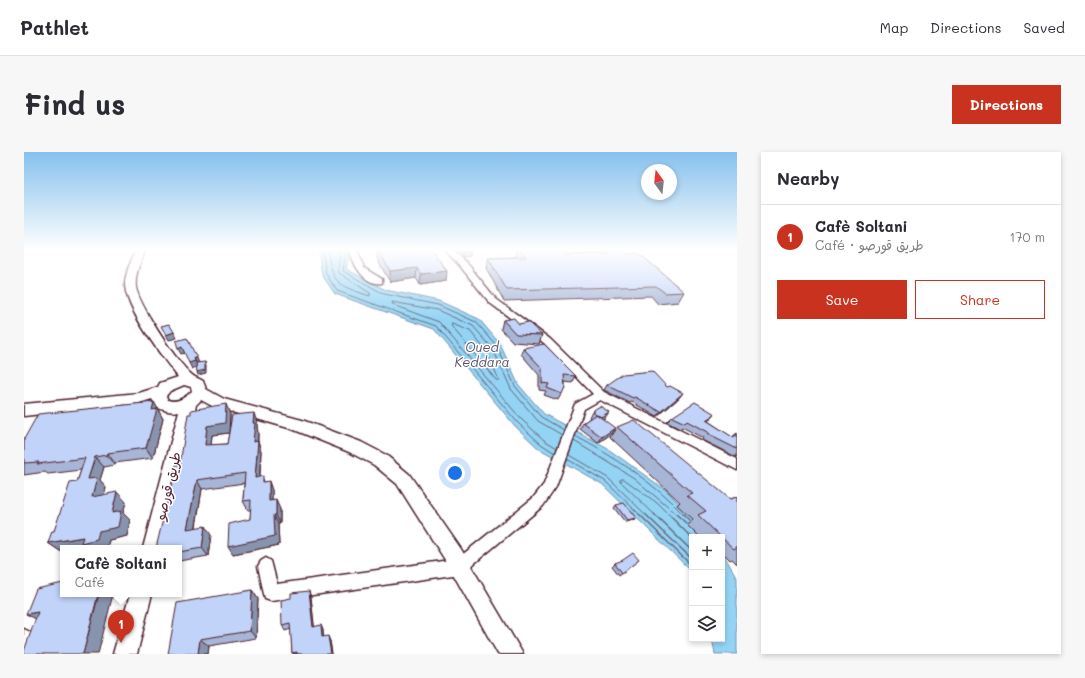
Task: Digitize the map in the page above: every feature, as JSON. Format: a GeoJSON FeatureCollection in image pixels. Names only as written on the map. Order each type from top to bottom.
{"type":"FeatureCollection","features":[{"type":"Feature","properties":{"kind":"main road"},"geometry":{"type":"LineString","coordinates":[[133,272],[131,278],[131,288],[136,303],[175,364],[189,380],[198,384],[193,398]]}},
{"type":"Feature","properties":{"kind":"main road"},"geometry":{"type":"LineString","coordinates":[[166,396],[174,377],[175,364]]}},
{"type":"Feature","properties":{"kind":"main road"},"geometry":{"type":"LineString","coordinates":[[166,396],[189,380]]}},
{"type":"Feature","properties":{"kind":"main road"},"geometry":{"type":"LineString","coordinates":[[166,396],[179,414],[183,423]]}},
{"type":"Feature","properties":{"kind":"main road"},"geometry":{"type":"LineString","coordinates":[[24,410],[166,396],[193,398],[207,406],[237,407],[296,424],[355,447],[380,460],[403,479],[460,566],[511,654]]}},
{"type":"Feature","properties":{"kind":"main road","name":"طريق قورصو"},"geometry":{"type":"LineString","coordinates":[[154,545],[183,423],[193,398]]}},
{"type":"Feature","properties":{"kind":"main road"},"geometry":{"type":"LineString","coordinates":[[125,654],[140,597]]}},
{"type":"Feature","properties":{"kind":"street"},"geometry":{"type":"LineString","coordinates":[[363,272],[379,281]]}},
{"type":"Feature","properties":{"kind":"street"},"geometry":{"type":"LineString","coordinates":[[469,272],[493,301],[547,341],[600,394],[737,465]]}},
{"type":"Feature","properties":{"kind":"street"},"geometry":{"type":"LineString","coordinates":[[266,566],[271,593],[460,566],[538,502],[549,487],[579,407],[600,394]]}},
{"type":"Feature","properties":{"kind":"street"},"geometry":{"type":"LineString","coordinates":[[24,638],[26,645],[24,650]]}},
{"type":"Feature","properties":{"kind":"water","name":"Oued Keddara"},"geometry":{"type":"Polygon","coordinates":[[[322,272],[353,272],[386,290],[439,301],[479,319],[500,344],[518,384],[544,414],[608,449],[667,491],[709,534],[689,534],[689,569],[602,484],[538,448],[515,426],[434,329],[335,294],[322,272]]]}},
{"type":"Feature","properties":{"kind":"water"},"geometry":{"type":"Polygon","coordinates":[[[725,557],[737,578],[737,654],[715,654],[713,642],[725,642],[725,557]]]}},
{"type":"Feature","properties":{"kind":"building"},"geometry":{"type":"Polygon","coordinates":[[[420,272],[435,272],[421,274],[420,272]]]}},
{"type":"Feature","properties":{"kind":"building"},"geometry":{"type":"Polygon","coordinates":[[[497,272],[661,272],[684,292],[665,293],[656,286],[507,290],[497,272]]]}},
{"type":"Feature","properties":{"kind":"building"},"geometry":{"type":"Polygon","coordinates":[[[514,318],[519,324],[528,322],[542,335],[516,334],[503,320],[514,318]]]}},
{"type":"Feature","properties":{"kind":"building"},"geometry":{"type":"Polygon","coordinates":[[[169,324],[174,332],[166,335],[161,326],[169,324]]]}},
{"type":"Feature","properties":{"kind":"building"},"geometry":{"type":"Polygon","coordinates":[[[187,338],[197,358],[194,358],[195,361],[189,363],[182,347],[178,349],[176,341],[187,338]]]}},
{"type":"Feature","properties":{"kind":"building"},"geometry":{"type":"Polygon","coordinates":[[[544,344],[576,376],[564,375],[565,387],[562,394],[547,388],[549,384],[542,383],[542,368],[523,348],[544,344]]]}},
{"type":"Feature","properties":{"kind":"building"},"geometry":{"type":"Polygon","coordinates":[[[205,362],[205,370],[197,372],[196,363],[205,362]]]}},
{"type":"Feature","properties":{"kind":"building"},"geometry":{"type":"Polygon","coordinates":[[[652,371],[667,387],[670,386],[683,393],[661,412],[635,397],[633,398],[607,385],[623,374],[652,371]]]}},
{"type":"Feature","properties":{"kind":"building"},"geometry":{"type":"Polygon","coordinates":[[[154,402],[152,410],[157,409],[146,448],[107,453],[106,455],[95,457],[88,479],[97,478],[92,497],[117,492],[112,513],[121,511],[118,527],[99,531],[97,539],[81,543],[83,537],[48,543],[52,531],[54,531],[70,483],[77,482],[85,458],[37,464],[39,462],[24,463],[24,439],[38,414],[154,402]]]}},
{"type":"Feature","properties":{"kind":"building"},"geometry":{"type":"Polygon","coordinates":[[[695,402],[715,414],[706,420],[734,438],[737,433],[737,449],[707,434],[709,433],[687,421],[685,423],[672,417],[695,402]]]}},
{"type":"Feature","properties":{"kind":"building"},"geometry":{"type":"Polygon","coordinates":[[[226,404],[225,423],[207,426],[205,445],[227,444],[232,415],[254,413],[253,423],[255,423],[253,442],[258,441],[255,478],[263,476],[263,482],[269,481],[269,501],[276,500],[276,515],[274,515],[275,536],[228,546],[229,524],[250,519],[251,500],[243,501],[245,473],[197,480],[187,529],[205,526],[202,548],[182,551],[182,545],[157,545],[176,465],[180,464],[188,414],[191,414],[191,410],[226,404]]]}},
{"type":"Feature","properties":{"kind":"building"},"geometry":{"type":"Polygon","coordinates":[[[600,406],[609,412],[601,417],[592,411],[600,406]]]}},
{"type":"Feature","properties":{"kind":"building"},"geometry":{"type":"Polygon","coordinates":[[[596,414],[615,428],[602,437],[583,423],[596,414]]]}},
{"type":"Feature","properties":{"kind":"building"},"geometry":{"type":"Polygon","coordinates":[[[634,420],[730,499],[737,497],[737,547],[734,549],[725,541],[725,534],[718,534],[698,515],[706,511],[687,495],[692,493],[617,427],[634,420]]]}},
{"type":"Feature","properties":{"kind":"building"},"geometry":{"type":"Polygon","coordinates":[[[624,503],[636,518],[627,520],[616,505],[624,503]]]}},
{"type":"Feature","properties":{"kind":"building"},"geometry":{"type":"Polygon","coordinates":[[[633,553],[639,560],[622,573],[615,563],[623,560],[633,553]]]}},
{"type":"Feature","properties":{"kind":"building"},"geometry":{"type":"Polygon","coordinates":[[[60,584],[60,597],[97,597],[83,654],[24,654],[38,612],[26,614],[36,589],[60,584]]]}},
{"type":"Feature","properties":{"kind":"building"},"geometry":{"type":"Polygon","coordinates":[[[252,590],[250,631],[200,639],[198,654],[168,654],[177,603],[252,590]]]}},
{"type":"Feature","properties":{"kind":"building"},"geometry":{"type":"Polygon","coordinates":[[[309,591],[313,627],[321,625],[322,637],[328,636],[331,654],[292,653],[290,623],[282,625],[281,600],[291,598],[291,593],[309,591]]]}},
{"type":"Feature","properties":{"kind":"place","name":"Cafè Soltani"},"geometry":{"type":"Point","coordinates":[121,643]}}]}
